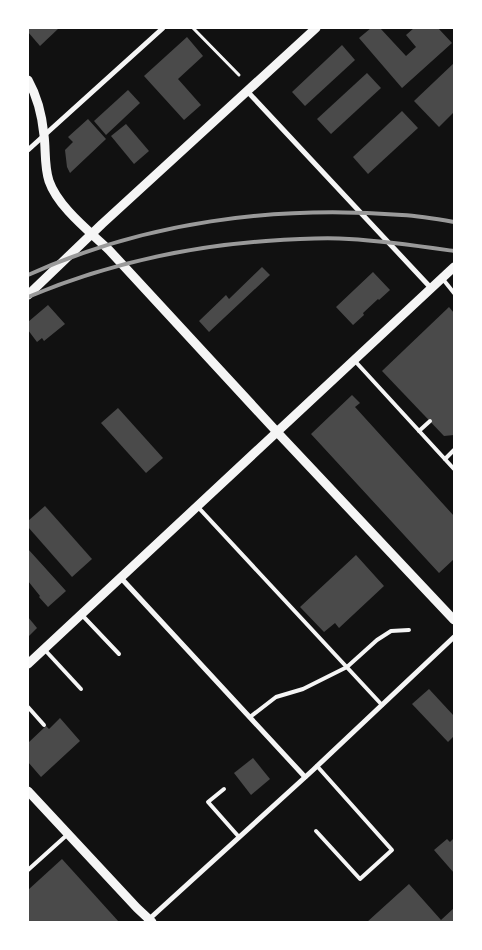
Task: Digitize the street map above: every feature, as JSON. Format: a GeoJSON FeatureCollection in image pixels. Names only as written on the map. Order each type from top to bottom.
{"type":"FeatureCollection","features":[{"type":"Feature","properties":{"kind":"street"},"geometry":{"type":"LineString","coordinates":[[28,150],[163,28]]}},
{"type":"Feature","properties":{"kind":"street"},"geometry":{"type":"LineString","coordinates":[[28,295],[91,234],[316,28]]}},
{"type":"Feature","properties":{"kind":"street"},"geometry":{"type":"LineString","coordinates":[[28,80],[38,104],[44,134],[46,171],[58,198],[91,234],[109,250],[276,432],[454,620]]}},
{"type":"Feature","properties":{"kind":"street"},"geometry":{"type":"LineString","coordinates":[[247,91],[431,288]]}},
{"type":"Feature","properties":{"kind":"street"},"geometry":{"type":"LineString","coordinates":[[28,664],[454,267]]}},
{"type":"Feature","properties":{"kind":"street"},"geometry":{"type":"LineString","coordinates":[[121,578],[305,777]]}},
{"type":"Feature","properties":{"kind":"street"},"geometry":{"type":"LineString","coordinates":[[28,791],[149,922],[454,637]]}},
{"type":"Feature","properties":{"kind":"lane"},"geometry":{"type":"LineString","coordinates":[[442,278],[454,293]]}},
{"type":"Feature","properties":{"kind":"lane"},"geometry":{"type":"LineString","coordinates":[[354,360],[454,469]]}},
{"type":"Feature","properties":{"kind":"lane"},"geometry":{"type":"LineString","coordinates":[[420,431],[430,421]]}},
{"type":"Feature","properties":{"kind":"lane"},"geometry":{"type":"LineString","coordinates":[[445,459],[454,450]]}},
{"type":"Feature","properties":{"kind":"lane"},"geometry":{"type":"LineString","coordinates":[[197,506],[382,705]]}},
{"type":"Feature","properties":{"kind":"lane"},"geometry":{"type":"LineString","coordinates":[[81,614],[119,654]]}},
{"type":"Feature","properties":{"kind":"lane"},"geometry":{"type":"LineString","coordinates":[[250,717],[276,697],[303,689],[347,667],[377,640],[391,631],[409,630]]}},
{"type":"Feature","properties":{"kind":"lane"},"geometry":{"type":"LineString","coordinates":[[44,649],[81,689]]}},
{"type":"Feature","properties":{"kind":"lane"},"geometry":{"type":"LineString","coordinates":[[28,707],[44,725]]}},
{"type":"Feature","properties":{"kind":"lane"},"geometry":{"type":"LineString","coordinates":[[316,831],[360,879],[392,850],[317,766]]}},
{"type":"Feature","properties":{"kind":"lane"},"geometry":{"type":"LineString","coordinates":[[224,789],[208,802],[239,837]]}},
{"type":"Feature","properties":{"kind":"lane"},"geometry":{"type":"LineString","coordinates":[[28,870],[68,834]]}},
{"type":"Feature","properties":{"kind":"path"},"geometry":{"type":"LineString","coordinates":[[193,28],[239,76]]}},
{"type":"Feature","properties":{"kind":"building"},"geometry":{"type":"Polygon","coordinates":[[[30,28],[59,28],[40,46],[28,32],[30,28]]]}},
{"type":"Feature","properties":{"kind":"building"},"geometry":{"type":"Polygon","coordinates":[[[371,28],[380,28],[406,56],[416,47],[406,35],[414,28],[438,28],[452,43],[402,88],[359,38],[371,28]]]}},
{"type":"Feature","properties":{"kind":"building"},"geometry":{"type":"Polygon","coordinates":[[[187,37],[203,56],[178,79],[201,105],[184,120],[144,76],[187,37]]]}},
{"type":"Feature","properties":{"kind":"building"},"geometry":{"type":"Polygon","coordinates":[[[342,45],[355,60],[305,106],[292,92],[342,45]]]}},
{"type":"Feature","properties":{"kind":"building"},"geometry":{"type":"Polygon","coordinates":[[[454,63],[454,112],[439,127],[414,101],[454,63]]]}},
{"type":"Feature","properties":{"kind":"building"},"geometry":{"type":"Polygon","coordinates":[[[367,73],[381,88],[331,134],[317,119],[367,73]]]}},
{"type":"Feature","properties":{"kind":"building"},"geometry":{"type":"Polygon","coordinates":[[[128,90],[140,103],[106,135],[94,121],[128,90]]]}},
{"type":"Feature","properties":{"kind":"building"},"geometry":{"type":"Polygon","coordinates":[[[402,111],[418,128],[368,174],[353,157],[402,111]]]}},
{"type":"Feature","properties":{"kind":"building"},"geometry":{"type":"Polygon","coordinates":[[[88,119],[106,139],[70,173],[67,167],[65,150],[73,142],[68,137],[88,119]]]}},
{"type":"Feature","properties":{"kind":"building"},"geometry":{"type":"Polygon","coordinates":[[[126,124],[149,151],[134,164],[111,136],[126,124]]]}},
{"type":"Feature","properties":{"kind":"building"},"geometry":{"type":"Polygon","coordinates":[[[262,267],[270,275],[209,332],[199,321],[226,295],[229,299],[262,267]]]}},
{"type":"Feature","properties":{"kind":"building"},"geometry":{"type":"Polygon","coordinates":[[[373,272],[390,290],[363,313],[364,315],[353,325],[336,307],[373,272]]]}},
{"type":"Feature","properties":{"kind":"building"},"geometry":{"type":"Polygon","coordinates":[[[48,305],[65,324],[44,341],[42,338],[37,342],[28,330],[28,322],[48,305]]]}},
{"type":"Feature","properties":{"kind":"building"},"geometry":{"type":"Polygon","coordinates":[[[449,307],[454,313],[454,435],[444,436],[382,371],[449,307]]]}},
{"type":"Feature","properties":{"kind":"building"},"geometry":{"type":"Polygon","coordinates":[[[352,395],[360,403],[355,407],[454,516],[454,559],[439,573],[311,434],[352,395]]]}},
{"type":"Feature","properties":{"kind":"building"},"geometry":{"type":"Polygon","coordinates":[[[118,408],[163,458],[146,473],[101,423],[118,408]]]}},
{"type":"Feature","properties":{"kind":"building"},"geometry":{"type":"Polygon","coordinates":[[[45,506],[92,559],[72,577],[28,527],[28,521],[45,506]]]}},
{"type":"Feature","properties":{"kind":"building"},"geometry":{"type":"Polygon","coordinates":[[[28,549],[66,591],[48,607],[28,581],[28,549]]]}},
{"type":"Feature","properties":{"kind":"building"},"geometry":{"type":"Polygon","coordinates":[[[356,555],[384,586],[339,628],[335,623],[324,632],[300,607],[356,555]]]}},
{"type":"Feature","properties":{"kind":"building"},"geometry":{"type":"Polygon","coordinates":[[[28,617],[37,628],[28,637],[28,617]]]}},
{"type":"Feature","properties":{"kind":"building"},"geometry":{"type":"Polygon","coordinates":[[[429,689],[454,716],[454,736],[448,742],[412,704],[429,689]]]}},
{"type":"Feature","properties":{"kind":"building"},"geometry":{"type":"Polygon","coordinates":[[[60,718],[80,741],[41,777],[28,762],[28,743],[46,726],[49,729],[60,718]]]}},
{"type":"Feature","properties":{"kind":"building"},"geometry":{"type":"Polygon","coordinates":[[[253,758],[270,779],[251,795],[234,773],[253,758]]]}},
{"type":"Feature","properties":{"kind":"building"},"geometry":{"type":"Polygon","coordinates":[[[454,838],[454,873],[434,850],[447,839],[450,842],[454,838]]]}},
{"type":"Feature","properties":{"kind":"building"},"geometry":{"type":"Polygon","coordinates":[[[62,859],[119,922],[28,921],[28,890],[62,859]]]}},
{"type":"Feature","properties":{"kind":"building"},"geometry":{"type":"Polygon","coordinates":[[[409,884],[441,920],[454,908],[454,922],[367,922],[409,884]]]}},
{"type":"Feature","properties":{"kind":"railway"},"geometry":{"type":"LineString","coordinates":[[28,275],[72,257],[118,242],[164,230],[211,221],[306,213],[354,213],[408,215],[454,222]]}},
{"type":"Feature","properties":{"kind":"railway"},"geometry":{"type":"LineString","coordinates":[[28,297],[86,276],[145,259],[235,244],[339,238],[389,242],[454,251]]}}]}
